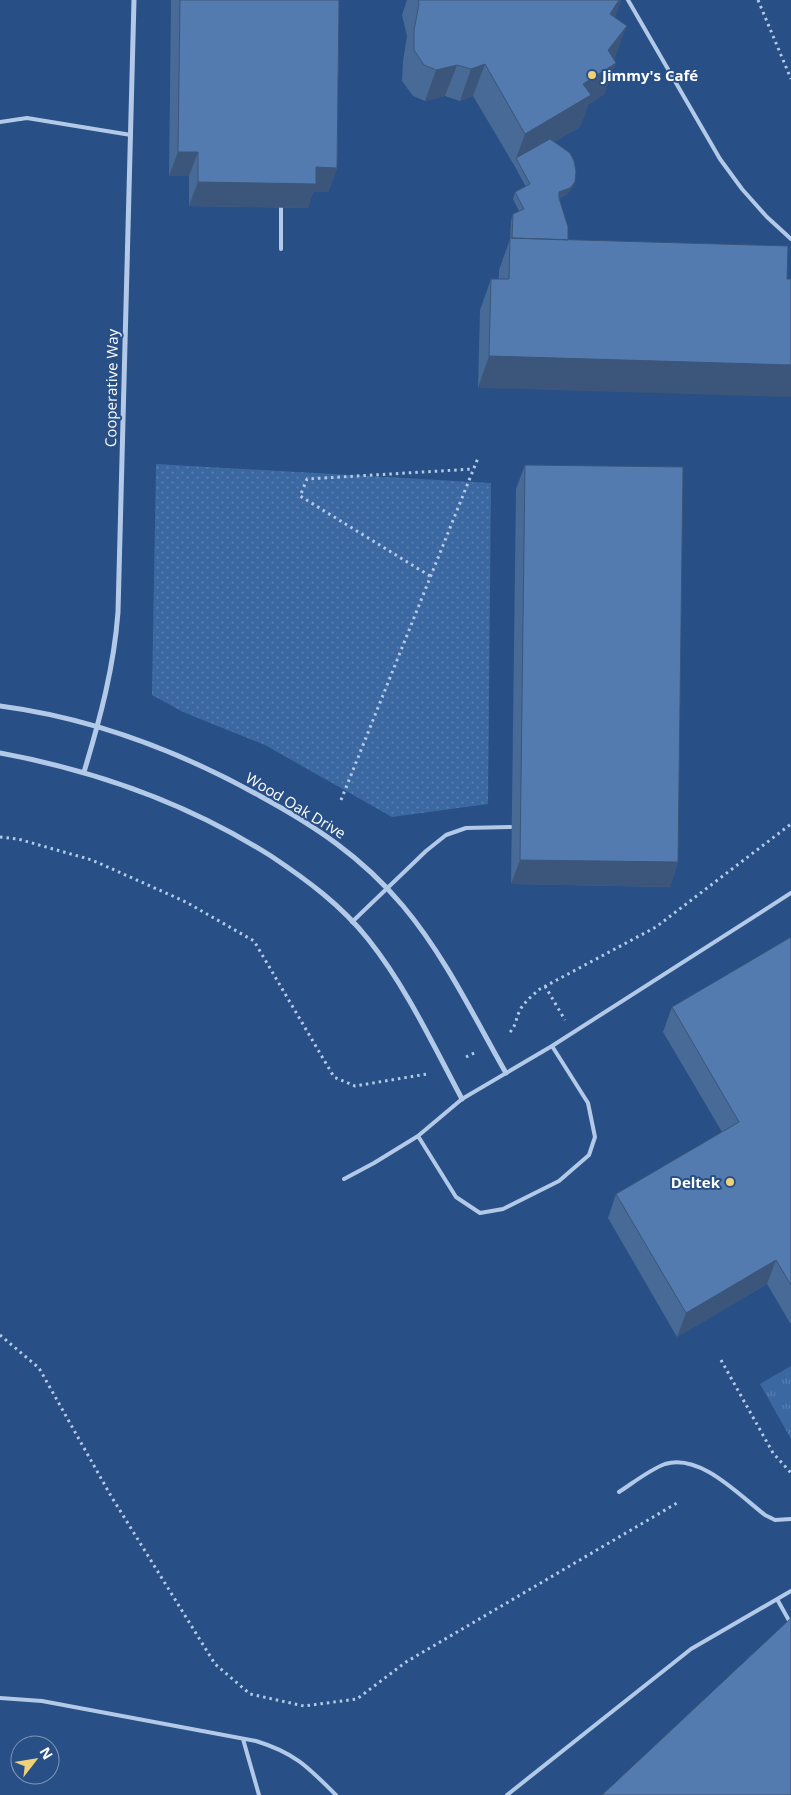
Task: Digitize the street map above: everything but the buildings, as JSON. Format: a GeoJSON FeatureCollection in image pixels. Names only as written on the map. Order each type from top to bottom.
{"type":"FeatureCollection","features":[{"type":"Feature","properties":{"kind":"street","name":"Cooperative Way"},"geometry":{"type":"LineString","coordinates":[[84,772],[98,726],[112,664],[118,612],[134,0]]}},
{"type":"Feature","properties":{"kind":"street","name":"Wood Oak Drive"},"geometry":{"type":"LineString","coordinates":[[0,706],[98,726],[183,758],[217,773],[274,803],[341,846],[387,888],[418,926],[433,948],[506,1073]]}},
{"type":"Feature","properties":{"kind":"street"},"geometry":{"type":"LineString","coordinates":[[0,753],[84,772],[143,792],[209,820],[302,877],[322,892],[368,938],[395,978],[462,1099]]}},
{"type":"Feature","properties":{"kind":"lane"},"geometry":{"type":"LineString","coordinates":[[628,0],[720,159],[742,189],[767,217],[791,239]]}},
{"type":"Feature","properties":{"kind":"lane"},"geometry":{"type":"LineString","coordinates":[[0,122],[27,118],[131,135]]}},
{"type":"Feature","properties":{"kind":"lane"},"geometry":{"type":"LineString","coordinates":[[281,207],[281,249]]}},
{"type":"Feature","properties":{"kind":"lane"},"geometry":{"type":"LineString","coordinates":[[352,922],[437,841],[446,835],[466,828],[511,827]]}},
{"type":"Feature","properties":{"kind":"lane"},"geometry":{"type":"LineString","coordinates":[[344,1179],[418,1136],[462,1099],[552,1046],[791,893]]}},
{"type":"Feature","properties":{"kind":"lane"},"geometry":{"type":"LineString","coordinates":[[418,1136],[456,1197],[480,1213],[503,1209],[559,1181],[589,1154],[595,1137],[588,1103],[552,1046]]}},
{"type":"Feature","properties":{"kind":"lane"},"geometry":{"type":"LineString","coordinates":[[618,1492],[663,1465],[683,1461],[710,1472],[765,1515],[775,1520],[791,1520]]}},
{"type":"Feature","properties":{"kind":"lane"},"geometry":{"type":"LineString","coordinates":[[507,1795],[691,1649],[791,1591]]}},
{"type":"Feature","properties":{"kind":"lane"},"geometry":{"type":"LineString","coordinates":[[777,1599],[791,1624]]}},
{"type":"Feature","properties":{"kind":"lane"},"geometry":{"type":"LineString","coordinates":[[0,1698],[42,1701],[243,1739],[270,1746],[304,1763],[336,1795]]}},
{"type":"Feature","properties":{"kind":"lane"},"geometry":{"type":"LineString","coordinates":[[243,1739],[259,1795]]}},
{"type":"Feature","properties":{"kind":"path"},"geometry":{"type":"LineString","coordinates":[[758,0],[791,79]]}},
{"type":"Feature","properties":{"kind":"path"},"geometry":{"type":"LineString","coordinates":[[341,800],[478,458]]}},
{"type":"Feature","properties":{"kind":"path"},"geometry":{"type":"LineString","coordinates":[[430,576],[300,496],[307,479],[473,469]]}},
{"type":"Feature","properties":{"kind":"path"},"geometry":{"type":"LineString","coordinates":[[510,1032],[514,1028],[520,1009],[531,996],[545,986],[656,927],[791,824]]}},
{"type":"Feature","properties":{"kind":"path"},"geometry":{"type":"LineString","coordinates":[[0,837],[18,839],[92,860],[186,902],[254,941],[334,1078],[355,1086],[427,1074]]}},
{"type":"Feature","properties":{"kind":"path"},"geometry":{"type":"LineString","coordinates":[[545,986],[572,1033]]}},
{"type":"Feature","properties":{"kind":"path"},"geometry":{"type":"LineString","coordinates":[[466,1057],[478,1051]]}},
{"type":"Feature","properties":{"kind":"path"},"geometry":{"type":"LineString","coordinates":[[0,1335],[39,1368],[112,1496],[215,1664],[250,1694],[304,1706],[357,1699],[406,1662],[677,1503]]}},
{"type":"Feature","properties":{"kind":"path"},"geometry":{"type":"LineString","coordinates":[[721,1360],[774,1453],[791,1473]]}},
{"type":"Feature","properties":{"kind":"green space"},"geometry":{"type":"Polygon","coordinates":[[[156,464],[491,483],[488,804],[392,817],[265,745],[183,712],[152,695],[156,464]]]}},
{"type":"Feature","properties":{"kind":"green space"},"geometry":{"type":"Polygon","coordinates":[[[791,1366],[791,1439],[760,1384],[791,1366]]]}},
{"type":"Feature","properties":{"kind":"place","name":"Jimmy's Café"},"geometry":{"type":"Point","coordinates":[592,75]}},
{"type":"Feature","properties":{"kind":"place","name":"Deltek"},"geometry":{"type":"Point","coordinates":[730,1182]}}]}
